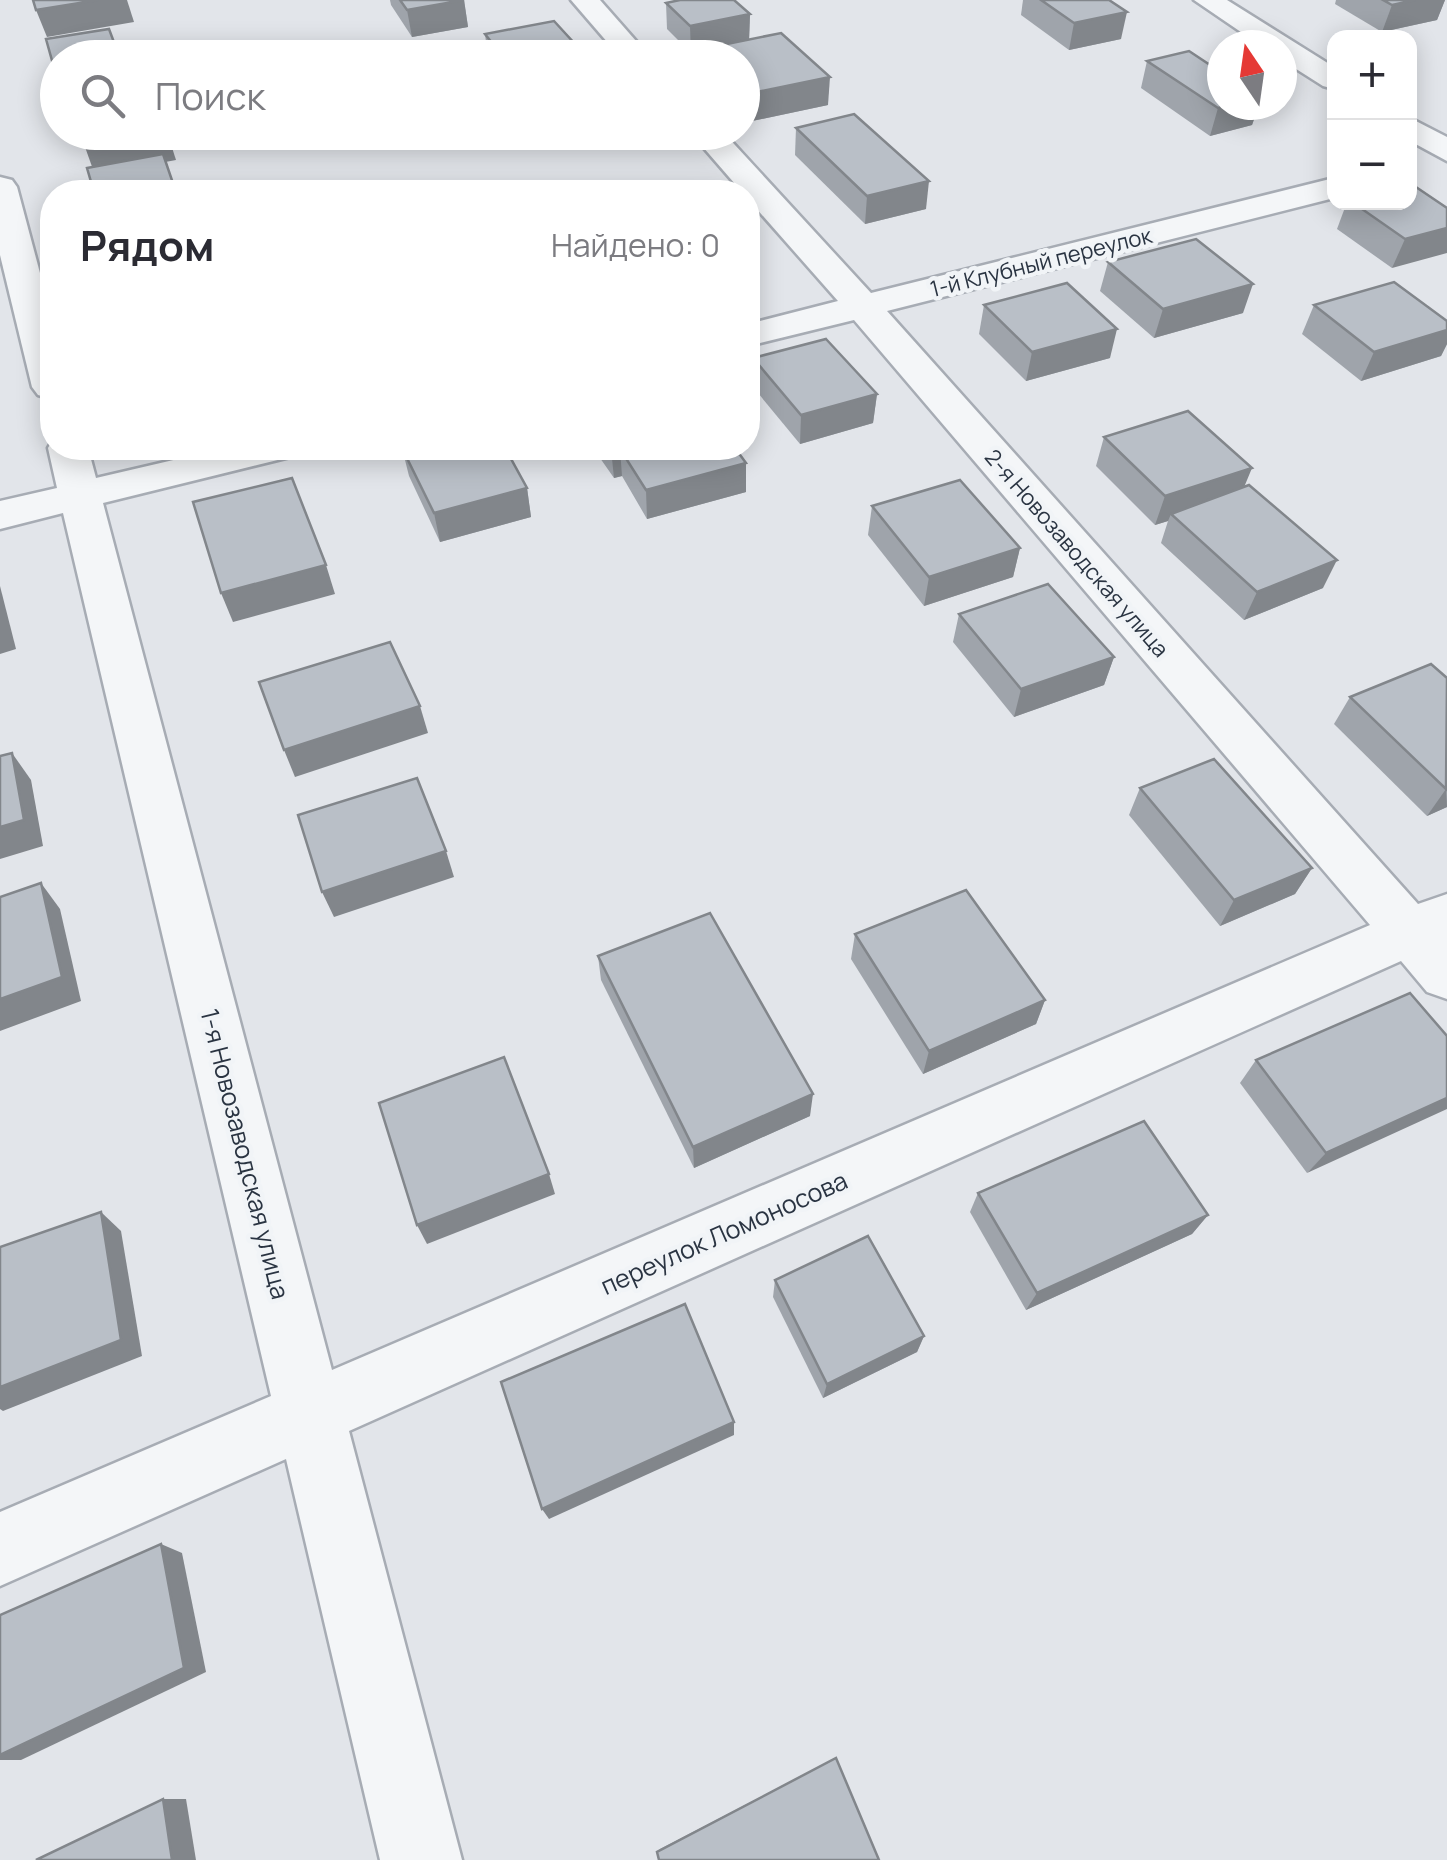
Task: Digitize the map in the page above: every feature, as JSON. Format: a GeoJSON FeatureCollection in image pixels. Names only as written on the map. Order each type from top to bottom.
{"type":"FeatureCollection","features":[{"type":"Feature","properties":{"kind":"street"},"geometry":{"type":"LineString","coordinates":[[585,0],[621,40]]}},
{"type":"Feature","properties":{"kind":"street"},"geometry":{"type":"LineString","coordinates":[[1208,0],[1256,30]]}},
{"type":"Feature","properties":{"kind":"street"},"geometry":{"type":"LineString","coordinates":[[1297,56],[1327,76]]}},
{"type":"Feature","properties":{"kind":"street"},"geometry":{"type":"LineString","coordinates":[[1417,132],[1447,151]]}},
{"type":"Feature","properties":{"kind":"street","name":"2-я Новозаводская улица"},"geometry":{"type":"LineString","coordinates":[[721,150],[748,180]]}},
{"type":"Feature","properties":{"kind":"street"},"geometry":{"type":"LineString","coordinates":[[1417,167],[1447,160]]}},
{"type":"Feature","properties":{"kind":"street"},"geometry":{"type":"LineString","coordinates":[[0,187],[40,341]]}},
{"type":"Feature","properties":{"kind":"street","name":"1-й Клубный переулок"},"geometry":{"type":"LineString","coordinates":[[760,332],[1327,190]]}},
{"type":"Feature","properties":{"kind":"street","name":"2-я Новозаводская улица"},"geometry":{"type":"LineString","coordinates":[[760,193],[1434,941]]}},
{"type":"Feature","properties":{"kind":"street"},"geometry":{"type":"LineString","coordinates":[[0,514],[75,471],[171,460]]}},
{"type":"Feature","properties":{"kind":"street","name":"1-я Новозаводская улица"},"geometry":{"type":"LineString","coordinates":[[75,471],[421,1860]]}},
{"type":"Feature","properties":{"kind":"street","name":"переулок Ломоносова"},"geometry":{"type":"LineString","coordinates":[[0,1550],[310,1415],[1434,941]]}},
{"type":"Feature","properties":{"kind":"building"},"geometry":{"type":"Polygon","coordinates":[[[33,0],[98,0],[36,10],[33,0]]]}},
{"type":"Feature","properties":{"kind":"building"},"geometry":{"type":"Polygon","coordinates":[[[400,0],[464,0],[407,10],[400,0]]]}},
{"type":"Feature","properties":{"kind":"building"},"geometry":{"type":"Polygon","coordinates":[[[734,0],[750,14],[690,26],[666,3],[734,0]]]}},
{"type":"Feature","properties":{"kind":"building"},"geometry":{"type":"Polygon","coordinates":[[[1041,0],[1109,0],[1127,12],[1074,23],[1041,0]]]}},
{"type":"Feature","properties":{"kind":"building"},"geometry":{"type":"Polygon","coordinates":[[[1383,0],[1415,0],[1392,5],[1383,0]]]}},
{"type":"Feature","properties":{"kind":"building"},"geometry":{"type":"Polygon","coordinates":[[[554,21],[571,40],[490,40],[485,34],[554,21]]]}},
{"type":"Feature","properties":{"kind":"building"},"geometry":{"type":"Polygon","coordinates":[[[109,29],[113,40],[46,40],[109,29]]]}},
{"type":"Feature","properties":{"kind":"building"},"geometry":{"type":"Polygon","coordinates":[[[781,33],[830,77],[760,91],[760,40],[746,40],[781,33]]]}},
{"type":"Feature","properties":{"kind":"building"},"geometry":{"type":"Polygon","coordinates":[[[1189,51],[1207,63],[1207,101],[1147,61],[1189,51]]]}},
{"type":"Feature","properties":{"kind":"building"},"geometry":{"type":"Polygon","coordinates":[[[854,114],[929,181],[867,196],[796,128],[854,114]]]}},
{"type":"Feature","properties":{"kind":"building"},"geometry":{"type":"Polygon","coordinates":[[[163,154],[172,180],[90,180],[87,168],[163,154]]]}},
{"type":"Feature","properties":{"kind":"building"},"geometry":{"type":"Polygon","coordinates":[[[1417,188],[1447,208],[1447,228],[1405,239],[1363,210],[1417,210],[1417,188]]]}},
{"type":"Feature","properties":{"kind":"building"},"geometry":{"type":"Polygon","coordinates":[[[1196,239],[1253,284],[1163,309],[1108,262],[1196,239]]]}},
{"type":"Feature","properties":{"kind":"building"},"geometry":{"type":"Polygon","coordinates":[[[1394,282],[1447,321],[1447,330],[1374,352],[1314,305],[1394,282]]]}},
{"type":"Feature","properties":{"kind":"building"},"geometry":{"type":"Polygon","coordinates":[[[1067,283],[1117,329],[1032,352],[984,305],[1067,283]]]}},
{"type":"Feature","properties":{"kind":"building"},"geometry":{"type":"Polygon","coordinates":[[[826,339],[877,394],[801,415],[760,366],[760,356],[826,339]]]}},
{"type":"Feature","properties":{"kind":"building"},"geometry":{"type":"Polygon","coordinates":[[[1188,411],[1252,468],[1165,496],[1104,437],[1188,411]]]}},
{"type":"Feature","properties":{"kind":"building"},"geometry":{"type":"Polygon","coordinates":[[[408,460],[512,460],[527,488],[434,513],[408,460]]]}},
{"type":"Feature","properties":{"kind":"building"},"geometry":{"type":"Polygon","coordinates":[[[627,460],[746,463],[646,490],[627,460]]]}},
{"type":"Feature","properties":{"kind":"building"},"geometry":{"type":"Polygon","coordinates":[[[292,478],[326,565],[221,593],[193,502],[292,478]]]}},
{"type":"Feature","properties":{"kind":"building"},"geometry":{"type":"Polygon","coordinates":[[[960,480],[1020,548],[929,577],[872,506],[960,480]]]}},
{"type":"Feature","properties":{"kind":"building"},"geometry":{"type":"Polygon","coordinates":[[[1249,485],[1337,560],[1257,592],[1171,514],[1249,485]]]}},
{"type":"Feature","properties":{"kind":"building"},"geometry":{"type":"Polygon","coordinates":[[[1048,584],[1114,657],[1021,689],[959,614],[1048,584]]]}},
{"type":"Feature","properties":{"kind":"building"},"geometry":{"type":"Polygon","coordinates":[[[390,642],[420,706],[284,750],[259,682],[390,642]]]}},
{"type":"Feature","properties":{"kind":"building"},"geometry":{"type":"Polygon","coordinates":[[[1431,664],[1447,678],[1446,789],[1350,697],[1431,664]]]}},
{"type":"Feature","properties":{"kind":"building"},"geometry":{"type":"Polygon","coordinates":[[[12,753],[24,820],[0,827],[0,756],[12,753]]]}},
{"type":"Feature","properties":{"kind":"building"},"geometry":{"type":"Polygon","coordinates":[[[1214,759],[1312,868],[1234,900],[1140,788],[1214,759]]]}},
{"type":"Feature","properties":{"kind":"building"},"geometry":{"type":"Polygon","coordinates":[[[417,778],[446,851],[322,892],[298,815],[417,778]]]}},
{"type":"Feature","properties":{"kind":"building"},"geometry":{"type":"Polygon","coordinates":[[[41,883],[62,977],[0,999],[0,897],[41,883]]]}},
{"type":"Feature","properties":{"kind":"building"},"geometry":{"type":"Polygon","coordinates":[[[966,890],[1045,1000],[929,1051],[855,934],[966,890]]]}},
{"type":"Feature","properties":{"kind":"building"},"geometry":{"type":"Polygon","coordinates":[[[710,913],[813,1094],[693,1147],[598,956],[710,913]]]}},
{"type":"Feature","properties":{"kind":"building"},"geometry":{"type":"Polygon","coordinates":[[[1410,993],[1447,1036],[1447,1098],[1326,1153],[1256,1060],[1410,993]]]}},
{"type":"Feature","properties":{"kind":"building"},"geometry":{"type":"Polygon","coordinates":[[[504,1057],[549,1174],[417,1225],[379,1103],[504,1057]]]}},
{"type":"Feature","properties":{"kind":"building"},"geometry":{"type":"Polygon","coordinates":[[[1144,1121],[1208,1215],[1037,1293],[978,1193],[1144,1121]]]}},
{"type":"Feature","properties":{"kind":"building"},"geometry":{"type":"Polygon","coordinates":[[[101,1212],[121,1340],[0,1387],[0,1247],[101,1212]]]}},
{"type":"Feature","properties":{"kind":"building"},"geometry":{"type":"Polygon","coordinates":[[[868,1236],[924,1336],[827,1384],[775,1280],[868,1236]]]}},
{"type":"Feature","properties":{"kind":"building"},"geometry":{"type":"Polygon","coordinates":[[[685,1304],[734,1422],[542,1509],[501,1382],[685,1304]]]}},
{"type":"Feature","properties":{"kind":"building"},"geometry":{"type":"Polygon","coordinates":[[[161,1544],[184,1668],[0,1755],[0,1615],[161,1544]]]}},
{"type":"Feature","properties":{"kind":"building"},"geometry":{"type":"Polygon","coordinates":[[[836,1758],[879,1860],[659,1860],[657,1852],[836,1758]]]}},
{"type":"Feature","properties":{"kind":"building"},"geometry":{"type":"Polygon","coordinates":[[[163,1799],[172,1860],[36,1860],[163,1799]]]}}]}
